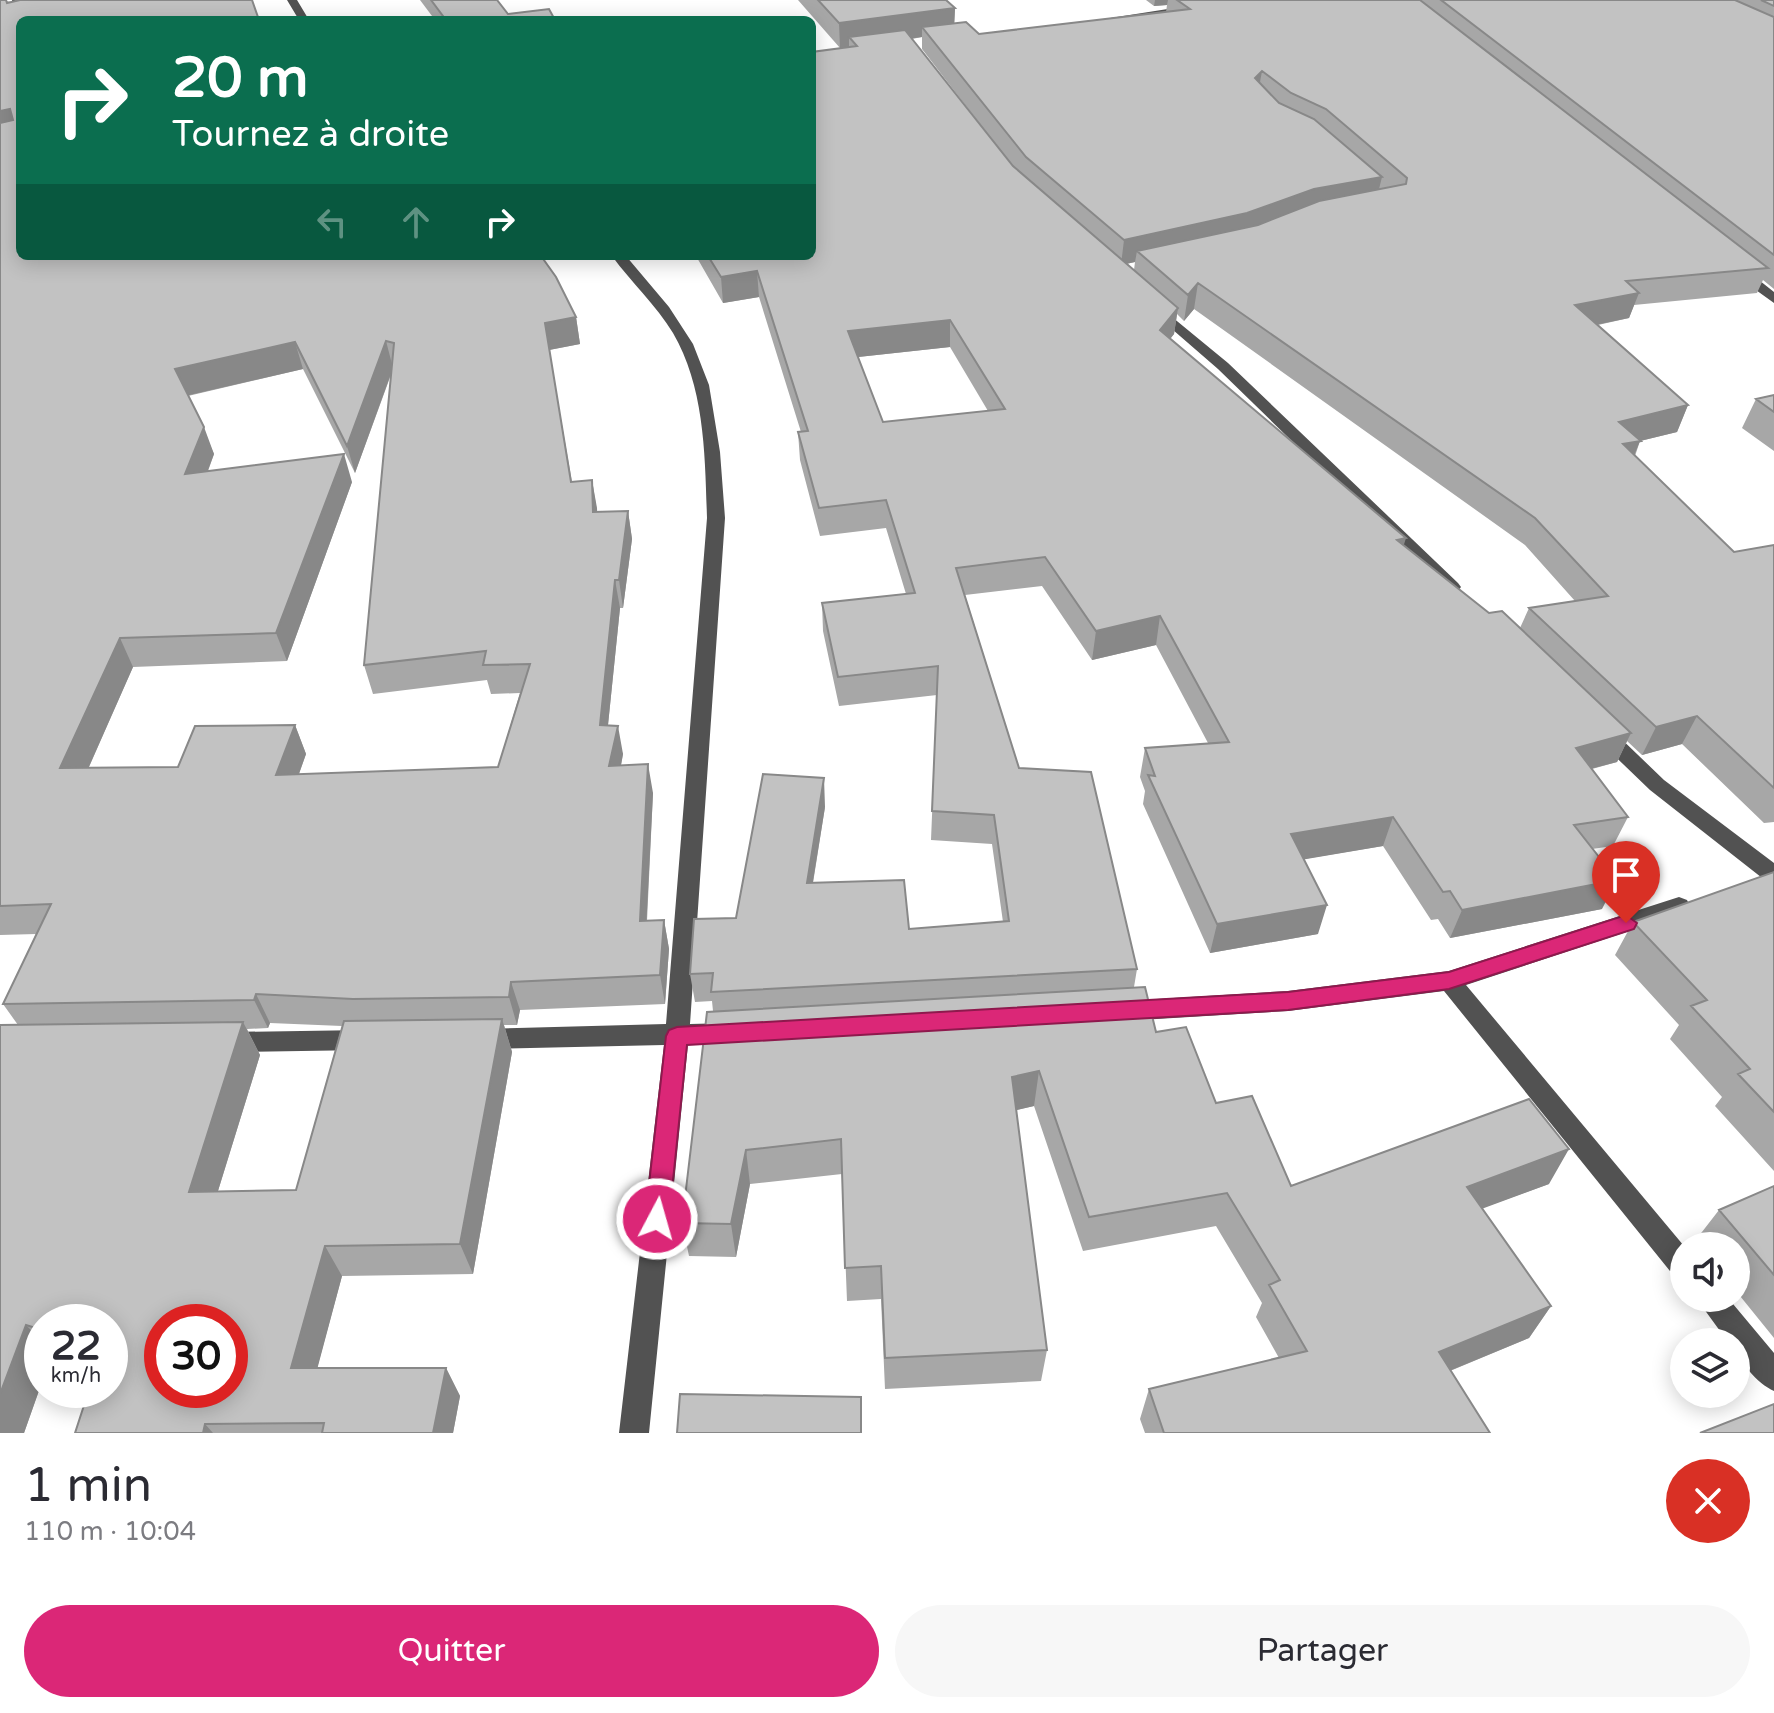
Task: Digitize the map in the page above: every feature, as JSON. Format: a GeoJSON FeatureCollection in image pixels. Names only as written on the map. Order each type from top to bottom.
{"type":"FeatureCollection","features":[{"type":"Feature","properties":{"kind":"street"},"geometry":{"type":"LineString","coordinates":[[1078,23],[1247,0]]}},
{"type":"Feature","properties":{"kind":"street"},"geometry":{"type":"LineString","coordinates":[[622,260],[686,343],[703,397],[712,453],[716,518],[677,1036],[634,1433]]}},
{"type":"Feature","properties":{"kind":"street"},"geometry":{"type":"LineString","coordinates":[[1726,260],[1774,299]]}},
{"type":"Feature","properties":{"kind":"street"},"geometry":{"type":"LineString","coordinates":[[1140,293],[1223,366],[1461,596]]}},
{"type":"Feature","properties":{"kind":"street"},"geometry":{"type":"LineString","coordinates":[[1585,716],[1657,785],[1774,875]]}},
{"type":"Feature","properties":{"kind":"street"},"geometry":{"type":"LineString","coordinates":[[1744,885],[1774,875]]}},
{"type":"Feature","properties":{"kind":"street"},"geometry":{"type":"LineString","coordinates":[[1100,1012],[1288,1001],[1449,981],[1700,900]]}},
{"type":"Feature","properties":{"kind":"street"},"geometry":{"type":"LineString","coordinates":[[1449,981],[1670,1250]]}},
{"type":"Feature","properties":{"kind":"street"},"geometry":{"type":"LineString","coordinates":[[457,1039],[755,1032]]}},
{"type":"Feature","properties":{"kind":"street"},"geometry":{"type":"LineString","coordinates":[[205,1042],[394,1040]]}},
{"type":"Feature","properties":{"kind":"street"},"geometry":{"type":"LineString","coordinates":[[1721,1312],[1774,1376]]}},
{"type":"Feature","properties":{"kind":"building"},"geometry":{"type":"Polygon","coordinates":[[[0,0],[7,3],[20,0],[252,0],[258,16],[16,16],[16,260],[544,260],[576,317],[545,323],[571,482],[592,480],[593,512],[628,511],[619,580],[615,580],[600,725],[618,726],[609,766],[648,764],[640,921],[664,920],[660,975],[511,982],[509,997],[353,999],[256,994],[254,1000],[3,1004],[51,904],[0,906],[0,123],[13,120],[10,109],[0,111],[0,0]],[[386,341],[347,446],[295,342],[175,369],[204,427],[185,474],[344,454],[276,633],[120,638],[60,768],[178,767],[195,726],[295,725],[276,775],[498,767],[530,664],[483,665],[486,651],[364,665],[394,343],[386,341]]]}},
{"type":"Feature","properties":{"kind":"building"},"geometry":{"type":"Polygon","coordinates":[[[431,0],[497,0],[508,14],[549,9],[553,16],[443,16],[431,0]]]}},
{"type":"Feature","properties":{"kind":"building"},"geometry":{"type":"Polygon","coordinates":[[[818,0],[946,0],[955,8],[839,23],[818,0]]]}},
{"type":"Feature","properties":{"kind":"building"},"geometry":{"type":"Polygon","coordinates":[[[1177,0],[1420,0],[1768,268],[1626,281],[1639,293],[1575,305],[1688,405],[1619,422],[1641,441],[1623,444],[1734,552],[1774,545],[1774,788],[1697,716],[1656,727],[1529,608],[1608,596],[1535,518],[1198,283],[1188,295],[1137,251],[1258,225],[1319,201],[1406,184],[1407,178],[1326,109],[1291,93],[1262,71],[1255,78],[1279,103],[1314,119],[1382,177],[1314,189],[1247,213],[1124,240],[1026,157],[922,27],[966,22],[979,34],[1190,9],[1177,0]]]}},
{"type":"Feature","properties":{"kind":"building"},"geometry":{"type":"Polygon","coordinates":[[[1441,0],[1735,0],[1774,17],[1774,255],[1441,0]]]}},
{"type":"Feature","properties":{"kind":"building"},"geometry":{"type":"Polygon","coordinates":[[[905,30],[1013,166],[1178,308],[1160,330],[1406,538],[1397,540],[1489,613],[1502,611],[1631,733],[1576,748],[1628,817],[1574,825],[1617,880],[1462,910],[1450,891],[1443,892],[1393,817],[1291,834],[1327,905],[1217,924],[1148,775],[1155,776],[1145,748],[1229,742],[1160,616],[1096,631],[1045,557],[956,568],[1019,768],[1091,772],[1137,969],[711,992],[713,973],[690,974],[694,919],[736,918],[763,774],[824,778],[807,883],[904,880],[909,929],[1009,921],[994,815],[932,811],[938,666],[838,677],[822,603],[915,593],[886,500],[819,508],[798,432],[808,431],[757,271],[721,277],[710,260],[816,260],[816,51],[857,46],[849,37],[905,30]],[[950,320],[848,331],[883,422],[1005,409],[950,320]]]}},
{"type":"Feature","properties":{"kind":"building"},"geometry":{"type":"Polygon","coordinates":[[[1774,395],[1774,412],[1756,399],[1774,395]]]}},
{"type":"Feature","properties":{"kind":"building"},"geometry":{"type":"Polygon","coordinates":[[[1774,872],[1774,1112],[1738,1074],[1750,1069],[1691,1006],[1707,1000],[1633,922],[1774,872]]]}},
{"type":"Feature","properties":{"kind":"building"},"geometry":{"type":"Polygon","coordinates":[[[1145,987],[1156,1032],[1186,1027],[1216,1103],[1252,1096],[1291,1186],[1529,1099],[1569,1149],[1467,1187],[1551,1306],[1439,1352],[1490,1433],[1164,1433],[1149,1389],[1307,1351],[1269,1285],[1280,1280],[1227,1193],[1089,1217],[1039,1071],[1012,1077],[1047,1350],[885,1358],[881,1266],[845,1268],[841,1139],[746,1150],[731,1224],[682,1223],[707,1012],[1145,987]]]}},
{"type":"Feature","properties":{"kind":"building"},"geometry":{"type":"Polygon","coordinates":[[[502,1019],[460,1244],[325,1246],[291,1368],[446,1368],[433,1433],[322,1433],[324,1423],[205,1424],[203,1433],[75,1433],[83,1408],[128,1408],[128,1304],[24,1304],[24,1330],[0,1394],[0,1025],[243,1022],[189,1192],[296,1190],[344,1021],[502,1019]]]}},
{"type":"Feature","properties":{"kind":"building"},"geometry":{"type":"Polygon","coordinates":[[[1774,1186],[1774,1275],[1750,1247],[1750,1232],[1738,1232],[1719,1210],[1774,1186]]]}},
{"type":"Feature","properties":{"kind":"building"},"geometry":{"type":"Polygon","coordinates":[[[680,1394],[861,1397],[861,1433],[677,1433],[680,1394]]]}},
{"type":"Feature","properties":{"kind":"building"},"geometry":{"type":"Polygon","coordinates":[[[1774,1404],[1774,1433],[1700,1433],[1774,1404]]]}},
{"type":"Feature","properties":{"kind":"route"},"geometry":{"type":"LineString","coordinates":[[657,1219],[677,1036],[1288,1001],[1449,981],[1626,923]]}}]}
